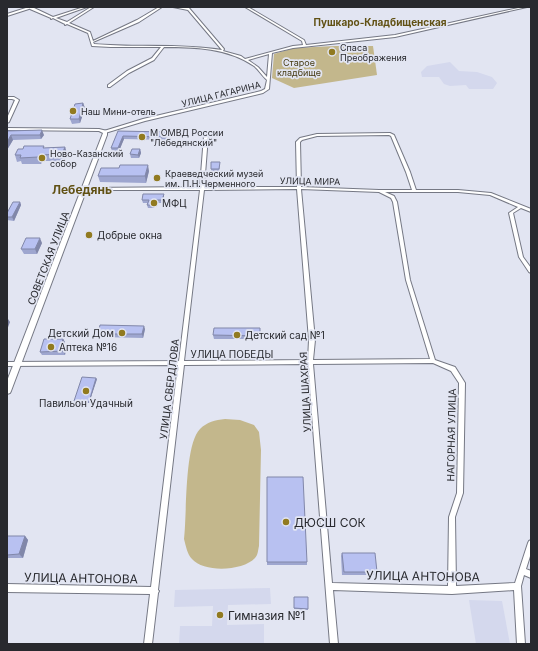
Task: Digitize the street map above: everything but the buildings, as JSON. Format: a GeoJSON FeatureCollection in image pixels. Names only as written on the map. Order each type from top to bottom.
{"type":"FeatureCollection","features":[{"type":"Feature","properties":{"kind":"main road"},"geometry":{"type":"LineString","coordinates":[[7,15],[32,7]]}},
{"type":"Feature","properties":{"kind":"main road"},"geometry":{"type":"LineString","coordinates":[[7,129],[93,130],[105,132]]}},
{"type":"Feature","properties":{"kind":"main road","name":"СОВЕТСКАЯ УЛИЦА"},"geometry":{"type":"LineString","coordinates":[[7,391],[85,189],[105,132]]}},
{"type":"Feature","properties":{"kind":"street","name":"УЛИЦА ГАГАРИНА"},"geometry":{"type":"LineString","coordinates":[[32,7],[52,18],[89,33],[92,45],[106,47],[206,48],[223,50],[255,65],[267,79],[267,89],[262,92],[144,120],[105,132]]}},
{"type":"Feature","properties":{"kind":"street"},"geometry":{"type":"LineString","coordinates":[[52,18],[86,7]]}},
{"type":"Feature","properties":{"kind":"street"},"geometry":{"type":"LineString","coordinates":[[66,24],[94,7]]}},
{"type":"Feature","properties":{"kind":"street"},"geometry":{"type":"LineString","coordinates":[[92,42],[161,7]]}},
{"type":"Feature","properties":{"kind":"street"},"geometry":{"type":"LineString","coordinates":[[174,7],[189,9],[223,50]]}},
{"type":"Feature","properties":{"kind":"street"},"geometry":{"type":"LineString","coordinates":[[246,7],[303,41],[305,46]]}},
{"type":"Feature","properties":{"kind":"street"},"geometry":{"type":"LineString","coordinates":[[245,60],[293,47],[395,36],[526,7]]}},
{"type":"Feature","properties":{"kind":"street"},"geometry":{"type":"LineString","coordinates":[[109,86],[128,72],[153,59],[163,47]]}},
{"type":"Feature","properties":{"kind":"street"},"geometry":{"type":"LineString","coordinates":[[267,79],[271,53]]}},
{"type":"Feature","properties":{"kind":"street"},"geometry":{"type":"LineString","coordinates":[[7,98],[17,100],[7,122]]}},
{"type":"Feature","properties":{"kind":"street","name":"УЛИЦА ШАХРАЯ"},"geometry":{"type":"LineString","coordinates":[[334,644],[310,362],[312,340],[299,188],[298,142],[300,139],[317,135],[390,134],[392,135],[403,160],[414,191]]}},
{"type":"Feature","properties":{"kind":"street","name":"УЛИЦА СВЕРДЛОВА"},"geometry":{"type":"LineString","coordinates":[[148,644],[202,188],[206,136]]}},
{"type":"Feature","properties":{"kind":"street","name":"УЛИЦА МИРА"},"geometry":{"type":"LineString","coordinates":[[85,189],[299,188],[379,191],[458,191],[491,194],[531,211]]}},
{"type":"Feature","properties":{"kind":"street"},"geometry":{"type":"LineString","coordinates":[[379,191],[393,197],[395,202],[408,280],[433,361]]}},
{"type":"Feature","properties":{"kind":"street"},"geometry":{"type":"LineString","coordinates":[[521,207],[511,213],[521,257],[531,270]]}},
{"type":"Feature","properties":{"kind":"street","name":"УЛИЦА ПОБЕДЫ"},"geometry":{"type":"LineString","coordinates":[[7,364],[433,361]]}},
{"type":"Feature","properties":{"kind":"street","name":"НАГОРНАЯ УЛИЦА"},"geometry":{"type":"LineString","coordinates":[[433,361],[453,368],[462,383],[460,493],[452,517],[452,590]]}},
{"type":"Feature","properties":{"kind":"street"},"geometry":{"type":"LineString","coordinates":[[521,644],[517,586],[531,543]]}},
{"type":"Feature","properties":{"kind":"street"},"geometry":{"type":"LineString","coordinates":[[522,572],[531,575]]}},
{"type":"Feature","properties":{"kind":"street","name":"УЛИЦА АНТОНОВА"},"geometry":{"type":"LineString","coordinates":[[329,586],[452,590],[517,586]]}},
{"type":"Feature","properties":{"kind":"street","name":"УЛИЦА АНТОНОВА"},"geometry":{"type":"LineString","coordinates":[[7,588],[155,591]]}},
{"type":"Feature","properties":{"kind":"shaded area"},"geometry":{"type":"Polygon","coordinates":[[[450,62],[459,71],[477,72],[492,77],[497,83],[493,89],[469,89],[466,85],[450,86],[444,84],[439,77],[422,77],[421,72],[427,66],[450,62]]]}},
{"type":"Feature","properties":{"kind":"shaded area","name":"Гимназия №1"},"geometry":{"type":"Polygon","coordinates":[[[270,588],[271,604],[228,605],[227,625],[264,624],[264,644],[179,644],[180,626],[212,626],[213,606],[174,607],[175,590],[270,588]]]}},
{"type":"Feature","properties":{"kind":"shaded area"},"geometry":{"type":"Polygon","coordinates":[[[469,600],[502,601],[510,644],[476,644],[469,600]]]}},
{"type":"Feature","properties":{"kind":"green space","name":"Старое кладбище"},"geometry":{"type":"Polygon","coordinates":[[[373,46],[377,75],[294,88],[272,78],[274,54],[294,48],[373,46]]]}},
{"type":"Feature","properties":{"kind":"green space"},"geometry":{"type":"Polygon","coordinates":[[[225,419],[240,420],[254,425],[259,432],[261,450],[259,546],[257,554],[256,557],[242,566],[224,569],[205,567],[198,564],[190,557],[184,539],[187,481],[191,450],[195,437],[200,429],[208,423],[225,419]]]}},
{"type":"Feature","properties":{"kind":"place","name":"Спаса Преображения"},"geometry":{"type":"Point","coordinates":[332,52]}},
{"type":"Feature","properties":{"kind":"place","name":"Наш Мини-отель"},"geometry":{"type":"Point","coordinates":[73,111]}},
{"type":"Feature","properties":{"kind":"place","name":"М ОМВД России \"Лебедянский\""},"geometry":{"type":"Point","coordinates":[142,137]}},
{"type":"Feature","properties":{"kind":"place","name":"Ново-Казанский собор"},"geometry":{"type":"Point","coordinates":[42,158]}},
{"type":"Feature","properties":{"kind":"place","name":"Краеведческий музей им. П.Н.Черменного"},"geometry":{"type":"Point","coordinates":[157,178]}},
{"type":"Feature","properties":{"kind":"place","name":"МФЦ"},"geometry":{"type":"Point","coordinates":[154,203]}},
{"type":"Feature","properties":{"kind":"place","name":"Добрые окна"},"geometry":{"type":"Point","coordinates":[89,235]}},
{"type":"Feature","properties":{"kind":"place","name":"Детский Дом"},"geometry":{"type":"Point","coordinates":[122,333]}},
{"type":"Feature","properties":{"kind":"place","name":"Детский сад №1"},"geometry":{"type":"Point","coordinates":[237,335]}},
{"type":"Feature","properties":{"kind":"place","name":"Аптека №16"},"geometry":{"type":"Point","coordinates":[51,347]}},
{"type":"Feature","properties":{"kind":"place","name":"Павильон Удачный"},"geometry":{"type":"Point","coordinates":[86,391]}},
{"type":"Feature","properties":{"kind":"place","name":"ДЮСШ СОК"},"geometry":{"type":"Point","coordinates":[286,522]}},
{"type":"Feature","properties":{"kind":"place","name":"Гимназия №1"},"geometry":{"type":"Point","coordinates":[220,615]}},
{"type":"Feature","properties":{"kind":"district","name":"Пушкаро-Кладбищенская"},"geometry":{"type":"Point","coordinates":[380,22]}},
{"type":"Feature","properties":{"kind":"district","name":"Лебедянь"},"geometry":{"type":"Point","coordinates":[82,189]}}]}
